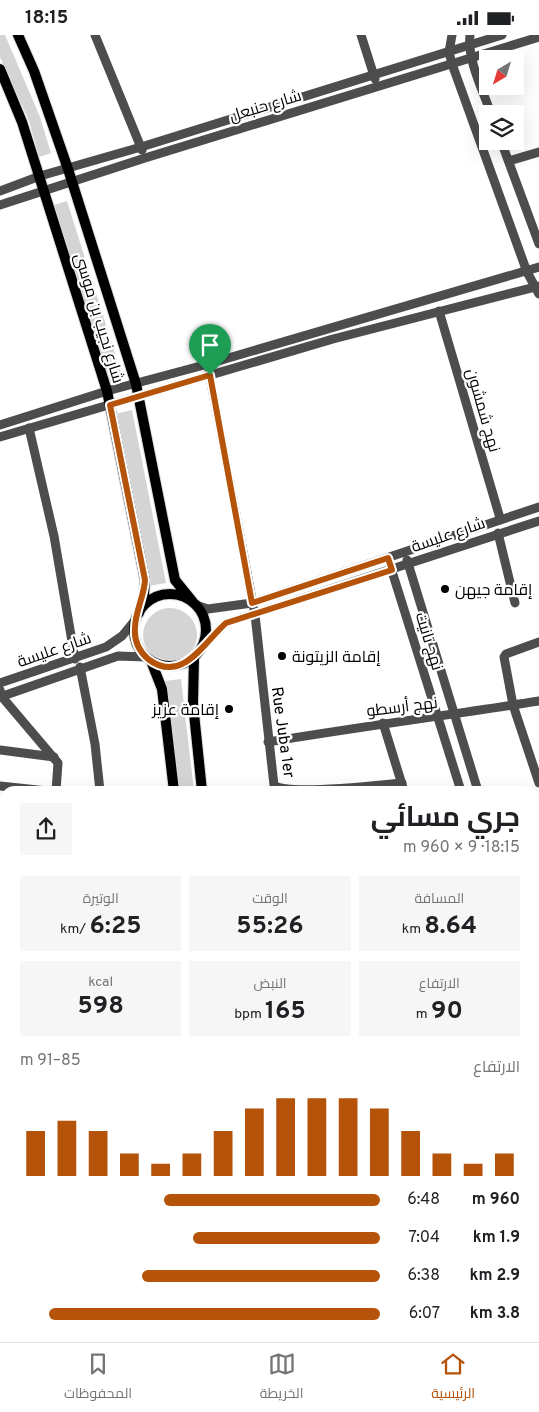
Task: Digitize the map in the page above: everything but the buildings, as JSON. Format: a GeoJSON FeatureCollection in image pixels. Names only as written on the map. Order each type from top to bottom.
{"type":"FeatureCollection","features":[{"type":"Feature","properties":{"kind":"main road"},"geometry":{"type":"LineString","coordinates":[[18,35],[34,71],[68,169],[136,384],[175,580],[194,603],[205,619],[206,637],[204,645],[194,658],[185,664],[174,666],[162,665],[149,659],[140,650],[135,635],[138,616],[151,600],[167,595],[184,597],[194,603]]}},
{"type":"Feature","properties":{"kind":"main road","name":"شارع نجيب بن موسى"},"geometry":{"type":"LineString","coordinates":[[0,69],[22,122],[40,176],[107,391],[145,580],[144,595],[138,616]]}},
{"type":"Feature","properties":{"kind":"main road"},"geometry":{"type":"LineString","coordinates":[[194,658],[193,704],[201,786]]}},
{"type":"Feature","properties":{"kind":"main road"},"geometry":{"type":"LineString","coordinates":[[149,659],[162,689],[173,786]]}},
{"type":"Feature","properties":{"kind":"street"},"geometry":{"type":"LineString","coordinates":[[95,35],[145,158]]}},
{"type":"Feature","properties":{"kind":"street"},"geometry":{"type":"LineString","coordinates":[[361,35],[377,87]]}},
{"type":"Feature","properties":{"kind":"street"},"geometry":{"type":"LineString","coordinates":[[0,437],[210,375],[439,311],[537,289],[527,272],[452,65],[449,52],[452,35]]}},
{"type":"Feature","properties":{"kind":"street"},"geometry":{"type":"LineString","coordinates":[[470,35],[469,45],[472,58],[489,105]]}},
{"type":"Feature","properties":{"kind":"street","name":"شارع حنبعل"},"geometry":{"type":"LineString","coordinates":[[0,191],[40,176],[141,147],[502,35]]}},
{"type":"Feature","properties":{"kind":"street","name":"شارع حنبعل"},"geometry":{"type":"LineString","coordinates":[[0,205],[44,189],[539,37]]}},
{"type":"Feature","properties":{"kind":"street"},"geometry":{"type":"LineString","coordinates":[[505,150],[539,244]]}},
{"type":"Feature","properties":{"kind":"street"},"geometry":{"type":"LineString","coordinates":[[509,161],[539,152]]}},
{"type":"Feature","properties":{"kind":"street"},"geometry":{"type":"LineString","coordinates":[[0,425],[107,391],[208,364],[539,267]]}},
{"type":"Feature","properties":{"kind":"street","name":"نهج شمشون"},"geometry":{"type":"LineString","coordinates":[[439,311],[500,518]]}},
{"type":"Feature","properties":{"kind":"street","name":"Rue Juba 1er"},"geometry":{"type":"LineString","coordinates":[[208,364],[255,615],[268,742],[273,782],[276,786]]}},
{"type":"Feature","properties":{"kind":"street"},"geometry":{"type":"LineString","coordinates":[[29,428],[54,536],[95,744],[99,786]]}},
{"type":"Feature","properties":{"kind":"street","name":"شارع عليسة"},"geometry":{"type":"LineString","coordinates":[[194,603],[208,609],[252,603],[388,558],[500,518],[539,507]]}},
{"type":"Feature","properties":{"kind":"street","name":"شارع عليسة"},"geometry":{"type":"LineString","coordinates":[[204,645],[226,623],[539,521]]}},
{"type":"Feature","properties":{"kind":"street"},"geometry":{"type":"LineString","coordinates":[[498,533],[516,603]]}},
{"type":"Feature","properties":{"kind":"street"},"geometry":{"type":"LineString","coordinates":[[404,552],[477,786]]}},
{"type":"Feature","properties":{"kind":"street","name":"نهج تانيت"},"geometry":{"type":"LineString","coordinates":[[388,558],[459,786]]}},
{"type":"Feature","properties":{"kind":"street","name":"شارع عليسة"},"geometry":{"type":"LineString","coordinates":[[1,695],[78,663],[106,647],[122,636],[138,616]]}},
{"type":"Feature","properties":{"kind":"street"},"geometry":{"type":"LineString","coordinates":[[539,642],[506,654],[504,657],[513,705],[539,783]]}},
{"type":"Feature","properties":{"kind":"street","name":"شارع عليسة"},"geometry":{"type":"LineString","coordinates":[[0,683],[78,663],[118,656],[149,659]]}},
{"type":"Feature","properties":{"kind":"street"},"geometry":{"type":"LineString","coordinates":[[1,695],[58,763],[56,786]]}},
{"type":"Feature","properties":{"kind":"street","name":"نهج أرسطو"},"geometry":{"type":"LineString","coordinates":[[268,742],[383,723],[438,717],[539,701]]}},
{"type":"Feature","properties":{"kind":"street"},"geometry":{"type":"LineString","coordinates":[[383,723],[403,786]]}},
{"type":"Feature","properties":{"kind":"street"},"geometry":{"type":"LineString","coordinates":[[0,749],[54,757]]}},
{"type":"Feature","properties":{"kind":"shaded area"},"geometry":{"type":"Polygon","coordinates":[[[0,35],[5,35],[40,117],[51,153],[39,157],[29,121],[0,57],[0,35]]]}},
{"type":"Feature","properties":{"kind":"shaded area"},"geometry":{"type":"Polygon","coordinates":[[[67,201],[123,379],[109,384],[54,205],[67,201]]]}},
{"type":"Feature","properties":{"kind":"shaded area"},"geometry":{"type":"Polygon","coordinates":[[[132,410],[166,583],[149,586],[115,414],[132,410]]]}},
{"type":"Feature","properties":{"kind":"shaded area"},"geometry":{"type":"Polygon","coordinates":[[[165,608],[175,608],[185,612],[193,620],[197,635],[193,650],[185,658],[175,662],[165,662],[155,658],[147,650],[143,640],[143,630],[147,620],[155,612],[165,608]]]}},
{"type":"Feature","properties":{"kind":"shaded area"},"geometry":{"type":"Polygon","coordinates":[[[181,679],[193,786],[177,786],[164,681],[181,679]]]}},
{"type":"Feature","properties":{"kind":"place","name":"إقامة جيهن"},"geometry":{"type":"Point","coordinates":[445,589]}},
{"type":"Feature","properties":{"kind":"place","name":"إقامة الزيتونة"},"geometry":{"type":"Point","coordinates":[282,656]}},
{"type":"Feature","properties":{"kind":"place","name":"إقامة عزيز"},"geometry":{"type":"Point","coordinates":[229,709]}},
{"type":"Feature","properties":{"kind":"route"},"geometry":{"type":"LineString","coordinates":[[210,375],[252,603],[388,558],[392,570],[226,623],[213,634],[194,658],[185,664],[174,666],[162,665],[146,657],[140,650],[135,635],[136,619],[144,595],[145,580],[110,405],[210,375]]}}]}
